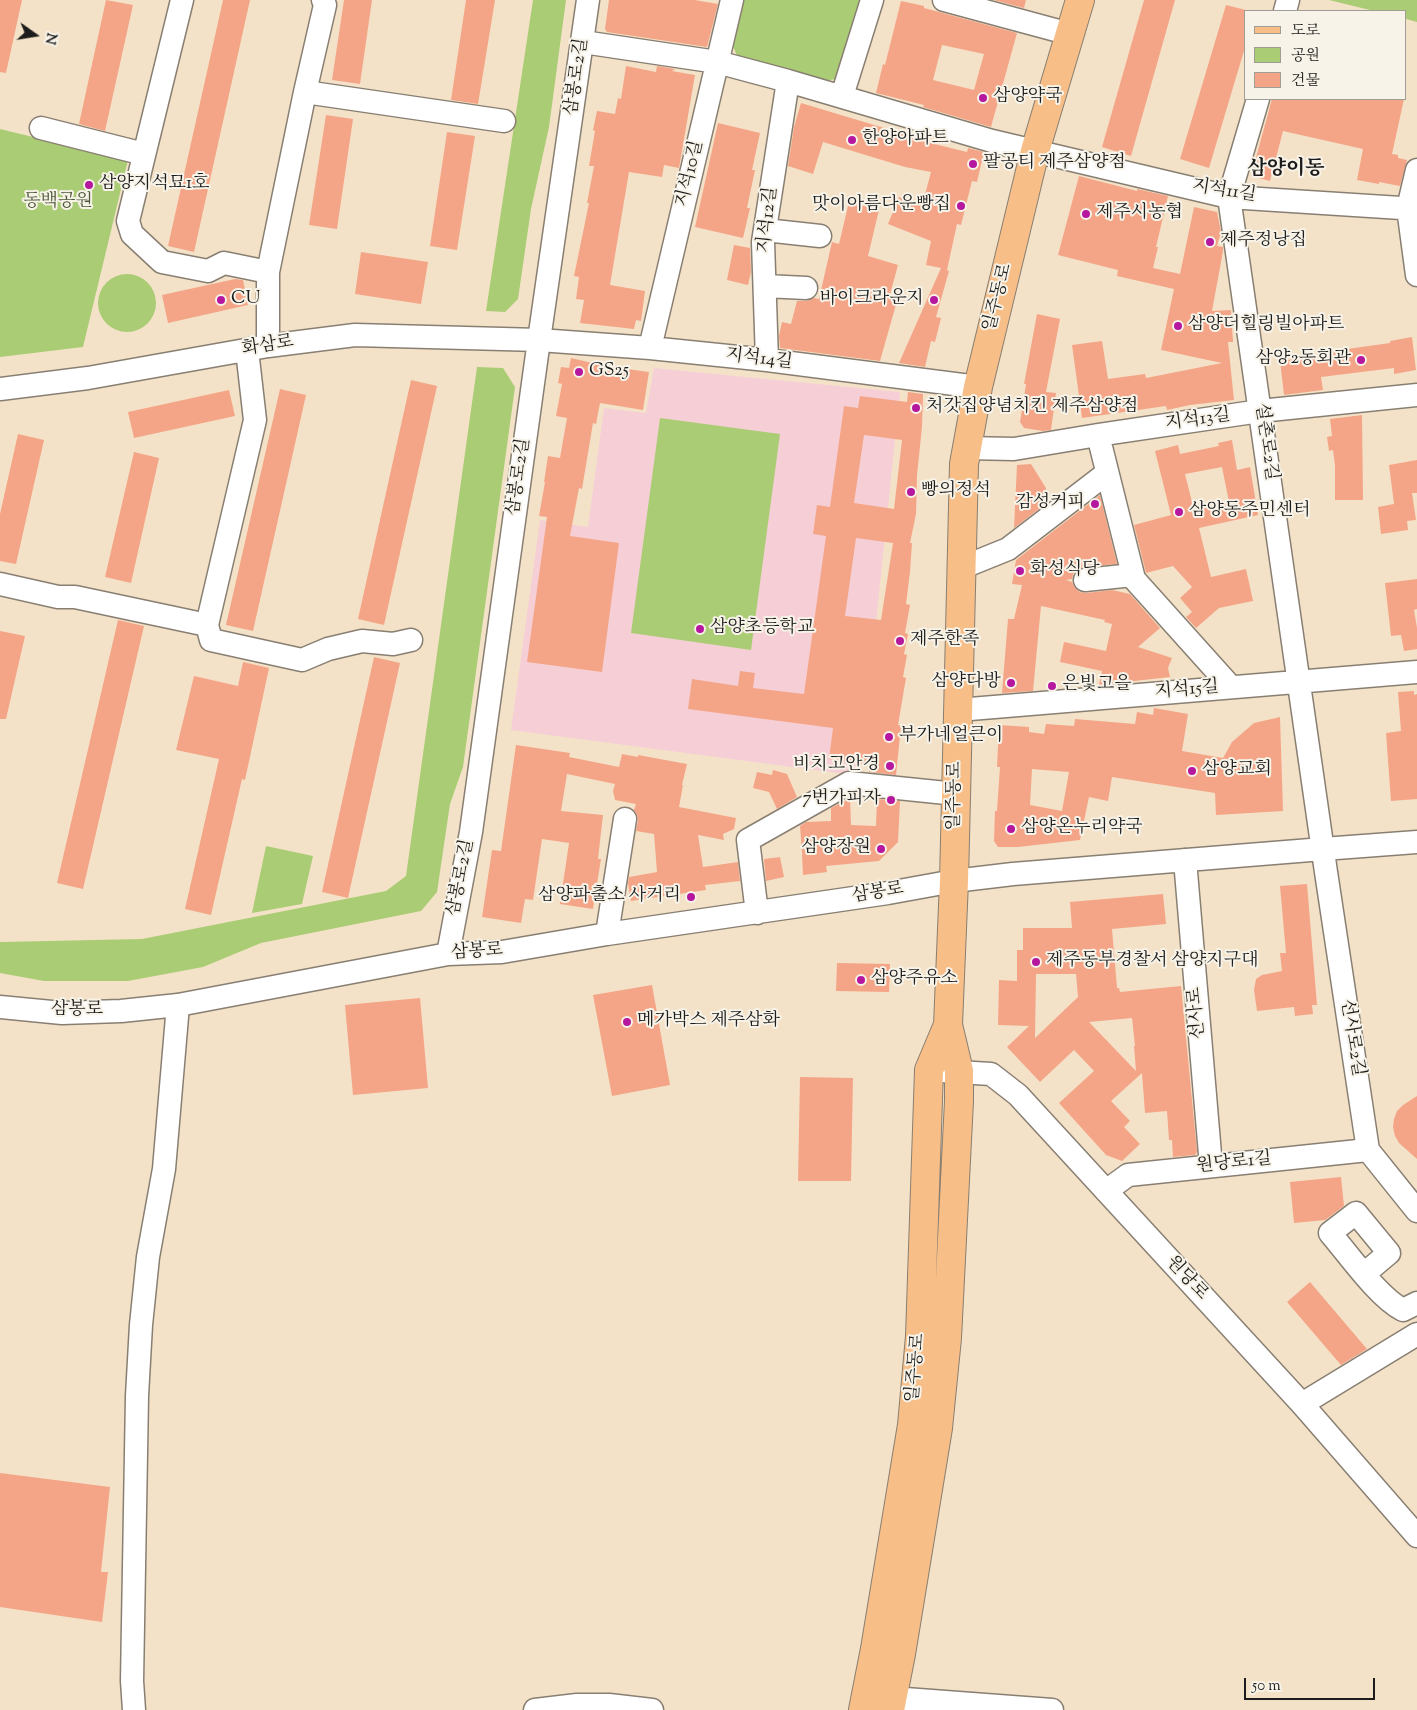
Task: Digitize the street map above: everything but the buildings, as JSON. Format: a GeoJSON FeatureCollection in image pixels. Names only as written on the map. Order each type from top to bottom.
{"type":"FeatureCollection","features":[{"type":"Feature","properties":{"kind":"main road","name":"일주동로"},"geometry":{"type":"LineString","coordinates":[[891,1704],[938,1428],[946,1338],[959,1102],[959,1071],[948,1025],[954,881],[964,464],[978,387],[1035,152],[1080,0]]}},
{"type":"Feature","properties":{"kind":"main road","name":"일주동로"},"geometry":{"type":"LineString","coordinates":[[863,1710],[912,1425],[920,1336],[929,1070],[948,1025]]}},
{"type":"Feature","properties":{"kind":"street"},"geometry":{"type":"LineString","coordinates":[[182,0],[128,221],[132,234],[162,262],[208,272],[224,263],[268,272]]}},
{"type":"Feature","properties":{"kind":"street"},"geometry":{"type":"LineString","coordinates":[[323,0],[325,5],[268,272],[258,348],[254,420],[207,625],[211,640],[302,660],[328,649],[362,641],[393,644],[410,640]]}},
{"type":"Feature","properties":{"kind":"street","name":"삼봉로2길"},"geometry":{"type":"LineString","coordinates":[[448,954],[471,832],[588,0]]}},
{"type":"Feature","properties":{"kind":"street","name":"지석10길"},"geometry":{"type":"LineString","coordinates":[[650,348],[732,0]]}},
{"type":"Feature","properties":{"kind":"street"},"geometry":{"type":"LineString","coordinates":[[842,96],[872,0]]}},
{"type":"Feature","properties":{"kind":"street"},"geometry":{"type":"LineString","coordinates":[[944,0],[1070,34]]}},
{"type":"Feature","properties":{"kind":"street"},"geometry":{"type":"LineString","coordinates":[[583,42],[717,62],[1035,152]]}},
{"type":"Feature","properties":{"kind":"street","name":"지석12길"},"geometry":{"type":"LineString","coordinates":[[767,360],[763,242],[788,81]]}},
{"type":"Feature","properties":{"kind":"street"},"geometry":{"type":"LineString","coordinates":[[305,92],[504,121]]}},
{"type":"Feature","properties":{"kind":"street","name":"설촌로2길"},"geometry":{"type":"LineString","coordinates":[[1258,100],[1229,197],[1323,849]]}},
{"type":"Feature","properties":{"kind":"street"},"geometry":{"type":"LineString","coordinates":[[41,128],[144,154]]}},
{"type":"Feature","properties":{"kind":"street","name":"지석11길"},"geometry":{"type":"LineString","coordinates":[[1035,152],[1229,197],[1412,208]]}},
{"type":"Feature","properties":{"kind":"street"},"geometry":{"type":"LineString","coordinates":[[1417,170],[1412,208],[1417,275]]}},
{"type":"Feature","properties":{"kind":"street"},"geometry":{"type":"LineString","coordinates":[[766,230],[820,236]]}},
{"type":"Feature","properties":{"kind":"street"},"geometry":{"type":"LineString","coordinates":[[765,286],[806,288]]}},
{"type":"Feature","properties":{"kind":"street","name":"화삼로"},"geometry":{"type":"LineString","coordinates":[[0,389],[88,378],[258,348],[355,336],[539,340]]}},
{"type":"Feature","properties":{"kind":"street","name":"지석14길"},"geometry":{"type":"LineString","coordinates":[[539,340],[650,348],[767,360],[978,387]]}},
{"type":"Feature","properties":{"kind":"street","name":"지석13길"},"geometry":{"type":"LineString","coordinates":[[966,448],[1014,449],[1260,411],[1417,395]]}},
{"type":"Feature","properties":{"kind":"street"},"geometry":{"type":"LineString","coordinates":[[1098,435],[1134,579],[1231,687]]}},
{"type":"Feature","properties":{"kind":"street"},"geometry":{"type":"LineString","coordinates":[[961,568],[1008,549],[1107,473]]}},
{"type":"Feature","properties":{"kind":"street"},"geometry":{"type":"LineString","coordinates":[[1085,580],[1133,575]]}},
{"type":"Feature","properties":{"kind":"street"},"geometry":{"type":"LineString","coordinates":[[0,584],[58,597],[75,597],[207,625]]}},
{"type":"Feature","properties":{"kind":"street","name":"지석15길"},"geometry":{"type":"LineString","coordinates":[[958,710],[1417,672]]}},
{"type":"Feature","properties":{"kind":"street"},"geometry":{"type":"LineString","coordinates":[[757,913],[748,840],[849,783],[956,794]]}},
{"type":"Feature","properties":{"kind":"street"},"geometry":{"type":"LineString","coordinates":[[607,934],[625,819]]}},
{"type":"Feature","properties":{"kind":"street"},"geometry":{"type":"LineString","coordinates":[[954,881],[1014,874],[1417,842]]}},
{"type":"Feature","properties":{"kind":"street","name":"선사로2길"},"geometry":{"type":"LineString","coordinates":[[1323,849],[1368,1150]]}},
{"type":"Feature","properties":{"kind":"street","name":"선사로"},"geometry":{"type":"LineString","coordinates":[[1185,860],[1211,1166]]}},
{"type":"Feature","properties":{"kind":"street","name":"삼봉로"},"geometry":{"type":"LineString","coordinates":[[0,1007],[62,1013],[121,1011],[178,1005],[448,954],[502,952],[607,934],[888,893],[954,881]]}},
{"type":"Feature","properties":{"kind":"street"},"geometry":{"type":"LineString","coordinates":[[134,1710],[132,1681],[137,1396],[141,1325],[148,1257],[164,1170],[178,1005]]}},
{"type":"Feature","properties":{"kind":"street","name":"원당로"},"geometry":{"type":"LineString","coordinates":[[929,1070],[991,1074],[1018,1095],[1302,1404],[1417,1536]]}},
{"type":"Feature","properties":{"kind":"street"},"geometry":{"type":"LineString","coordinates":[[1368,1150],[1417,1211]]}},
{"type":"Feature","properties":{"kind":"street","name":"원당로1길"},"geometry":{"type":"LineString","coordinates":[[1106,1192],[1128,1176],[1368,1150]]}},
{"type":"Feature","properties":{"kind":"street"},"geometry":{"type":"LineString","coordinates":[[1364,1274],[1396,1306],[1403,1310],[1417,1303]]}},
{"type":"Feature","properties":{"kind":"street"},"geometry":{"type":"LineString","coordinates":[[1302,1404],[1417,1334]]}},
{"type":"Feature","properties":{"kind":"street"},"geometry":{"type":"LineString","coordinates":[[891,1704],[1052,1710]]}},
{"type":"Feature","properties":{"kind":"street"},"geometry":{"type":"LineString","coordinates":[[535,1710],[577,1705],[609,1705],[652,1710]]}},
{"type":"Feature","properties":{"kind":"shaded area","name":"삼양초등학교"},"geometry":{"type":"Polygon","coordinates":[[[654,368],[900,392],[860,776],[511,730],[540,520],[588,527],[604,408],[646,413],[654,368]]]}},
{"type":"Feature","properties":{"kind":"green space"},"geometry":{"type":"Polygon","coordinates":[[[533,0],[566,0],[549,127],[531,209],[518,299],[505,312],[486,311],[533,0]]]}},
{"type":"Feature","properties":{"kind":"green space"},"geometry":{"type":"Polygon","coordinates":[[[743,0],[865,0],[841,78],[825,81],[738,58],[732,44],[743,0]]]}},
{"type":"Feature","properties":{"kind":"green space"},"geometry":{"type":"Polygon","coordinates":[[[1329,0],[1417,0],[1417,22],[1407,19],[1407,10],[1370,10],[1329,0]]]}},
{"type":"Feature","properties":{"kind":"green space","name":"동백공원"},"geometry":{"type":"Polygon","coordinates":[[[0,129],[128,160],[83,347],[0,357],[0,129]]]}},
{"type":"Feature","properties":{"kind":"green space"},"geometry":{"type":"Polygon","coordinates":[[[127,274],[138,276],[151,287],[156,303],[154,314],[143,327],[127,332],[116,330],[103,319],[98,303],[100,292],[111,279],[127,274]]]}},
{"type":"Feature","properties":{"kind":"green space"},"geometry":{"type":"Polygon","coordinates":[[[477,367],[503,368],[515,387],[463,767],[450,804],[437,892],[421,911],[261,943],[203,967],[128,981],[44,981],[0,973],[0,942],[142,939],[386,891],[406,876],[477,367]]]}},
{"type":"Feature","properties":{"kind":"green space"},"geometry":{"type":"Polygon","coordinates":[[[660,418],[780,434],[751,650],[631,633],[660,418]]]}},
{"type":"Feature","properties":{"kind":"green space"},"geometry":{"type":"Polygon","coordinates":[[[266,846],[313,856],[302,904],[252,913],[266,846]]]}},
{"type":"Feature","properties":{"kind":"place","name":"삼양약국"},"geometry":{"type":"Point","coordinates":[983,98]}},
{"type":"Feature","properties":{"kind":"place","name":"한양아파트"},"geometry":{"type":"Point","coordinates":[852,140]}},
{"type":"Feature","properties":{"kind":"place","name":"팔공티 제주삼양점"},"geometry":{"type":"Point","coordinates":[973,164]}},
{"type":"Feature","properties":{"kind":"place","name":"삼양지석묘1호"},"geometry":{"type":"Point","coordinates":[89,185]}},
{"type":"Feature","properties":{"kind":"place","name":"맛이아름다운빵집"},"geometry":{"type":"Point","coordinates":[961,206]}},
{"type":"Feature","properties":{"kind":"place","name":"제주시농협"},"geometry":{"type":"Point","coordinates":[1086,214]}},
{"type":"Feature","properties":{"kind":"place","name":"제주정낭집"},"geometry":{"type":"Point","coordinates":[1210,242]}},
{"type":"Feature","properties":{"kind":"place","name":"CU"},"geometry":{"type":"Point","coordinates":[221,300]}},
{"type":"Feature","properties":{"kind":"place","name":"바이크라운지"},"geometry":{"type":"Point","coordinates":[934,300]}},
{"type":"Feature","properties":{"kind":"place","name":"삼양더힐링빌아파트"},"geometry":{"type":"Point","coordinates":[1178,326]}},
{"type":"Feature","properties":{"kind":"place","name":"삼양2동회관"},"geometry":{"type":"Point","coordinates":[1361,360]}},
{"type":"Feature","properties":{"kind":"place","name":"GS25"},"geometry":{"type":"Point","coordinates":[579,372]}},
{"type":"Feature","properties":{"kind":"place","name":"처갓집양념치킨 제주삼양점"},"geometry":{"type":"Point","coordinates":[916,408]}},
{"type":"Feature","properties":{"kind":"place","name":"빵의정석"},"geometry":{"type":"Point","coordinates":[911,492]}},
{"type":"Feature","properties":{"kind":"place","name":"감성커피"},"geometry":{"type":"Point","coordinates":[1095,504]}},
{"type":"Feature","properties":{"kind":"place","name":"삼양동주민센터"},"geometry":{"type":"Point","coordinates":[1179,512]}},
{"type":"Feature","properties":{"kind":"place","name":"화성식당"},"geometry":{"type":"Point","coordinates":[1020,571]}},
{"type":"Feature","properties":{"kind":"place","name":"삼양초등학교"},"geometry":{"type":"Point","coordinates":[700,629]}},
{"type":"Feature","properties":{"kind":"place","name":"제주한족"},"geometry":{"type":"Point","coordinates":[900,641]}},
{"type":"Feature","properties":{"kind":"place","name":"삼양다방"},"geometry":{"type":"Point","coordinates":[1011,683]}},
{"type":"Feature","properties":{"kind":"place","name":"은빛고을"},"geometry":{"type":"Point","coordinates":[1052,686]}},
{"type":"Feature","properties":{"kind":"place","name":"부가네얼큰이"},"geometry":{"type":"Point","coordinates":[889,737]}},
{"type":"Feature","properties":{"kind":"place","name":"비치고안경"},"geometry":{"type":"Point","coordinates":[890,766]}},
{"type":"Feature","properties":{"kind":"place","name":"삼양교회"},"geometry":{"type":"Point","coordinates":[1192,771]}},
{"type":"Feature","properties":{"kind":"place","name":"7번가피자"},"geometry":{"type":"Point","coordinates":[891,800]}},
{"type":"Feature","properties":{"kind":"place","name":"삼양온누리약국"},"geometry":{"type":"Point","coordinates":[1011,829]}},
{"type":"Feature","properties":{"kind":"place","name":"삼양장원"},"geometry":{"type":"Point","coordinates":[881,849]}},
{"type":"Feature","properties":{"kind":"place","name":"삼양파출소 사거리"},"geometry":{"type":"Point","coordinates":[691,897]}},
{"type":"Feature","properties":{"kind":"place","name":"제주동부경찰서 삼양지구대"},"geometry":{"type":"Point","coordinates":[1036,962]}},
{"type":"Feature","properties":{"kind":"place","name":"삼양주유소"},"geometry":{"type":"Point","coordinates":[861,980]}},
{"type":"Feature","properties":{"kind":"place","name":"메가박스 제주삼화"},"geometry":{"type":"Point","coordinates":[627,1022]}},
{"type":"Feature","properties":{"kind":"district","name":"삼양이동"},"geometry":{"type":"Point","coordinates":[1286,171]}}]}
